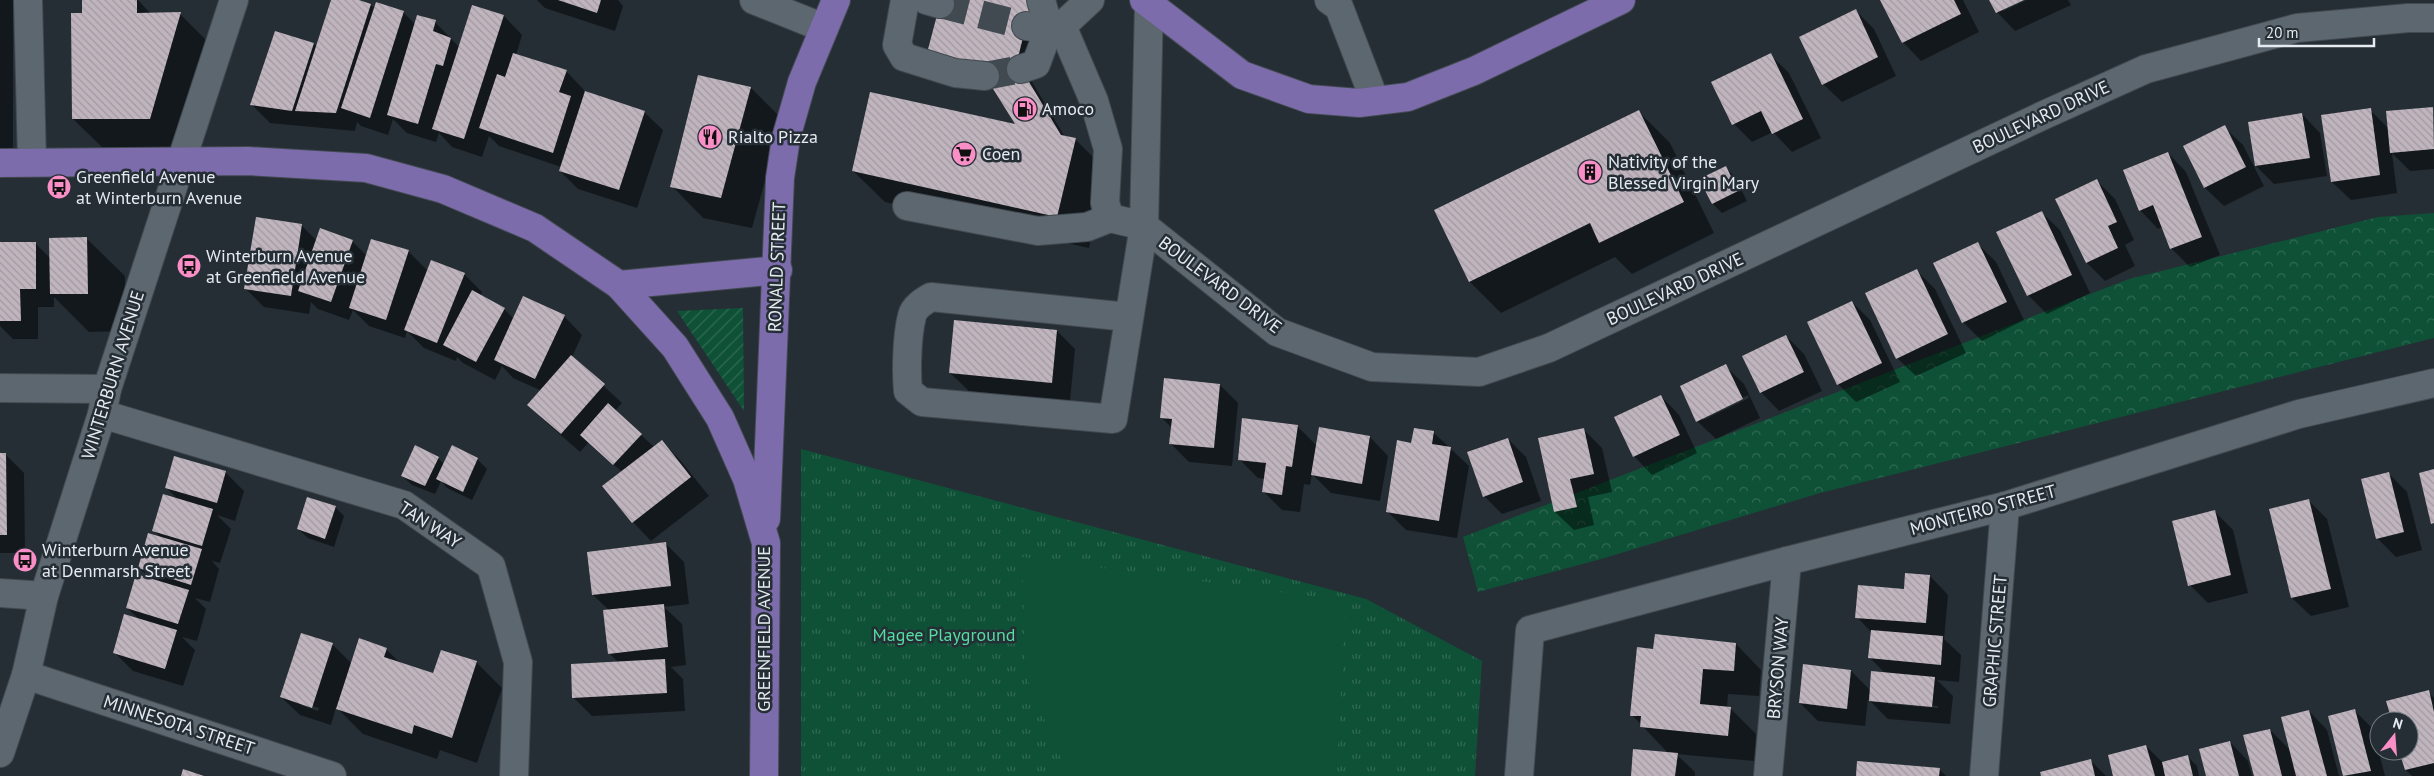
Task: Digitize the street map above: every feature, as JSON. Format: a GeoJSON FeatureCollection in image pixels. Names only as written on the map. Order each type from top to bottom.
{"type":"FeatureCollection","features":[{"type":"Feature","properties":{"kind":"main road","name":"RONALD STREET"},"geometry":{"type":"LineString","coordinates":[[766,543],[769,424],[778,270],[780,178],[786,138],[802,82],[836,0]]}},
{"type":"Feature","properties":{"kind":"main road"},"geometry":{"type":"LineString","coordinates":[[1147,2],[1242,76],[1309,99],[1359,103],[1408,97],[1474,71],[1622,0]]}},
{"type":"Feature","properties":{"kind":"main road","name":"GREENFIELD AVENUE"},"geometry":{"type":"LineString","coordinates":[[0,163],[248,161],[366,168],[433,186],[535,228],[619,285],[675,347],[720,418],[746,479],[766,543],[764,776]]}},
{"type":"Feature","properties":{"kind":"main road"},"geometry":{"type":"LineString","coordinates":[[619,285],[778,270]]}},
{"type":"Feature","properties":{"kind":"street"},"geometry":{"type":"LineString","coordinates":[[28,0],[32,162]]}},
{"type":"Feature","properties":{"kind":"street","name":"WINTERBURN AVENUE"},"geometry":{"type":"LineString","coordinates":[[0,753],[26,675],[44,596],[234,0]]}},
{"type":"Feature","properties":{"kind":"street"},"geometry":{"type":"LineString","coordinates":[[754,0],[824,28]]}},
{"type":"Feature","properties":{"kind":"street"},"geometry":{"type":"LineString","coordinates":[[905,0],[897,46],[904,57],[955,73],[986,76]]}},
{"type":"Feature","properties":{"kind":"street"},"geometry":{"type":"LineString","coordinates":[[1041,0],[1046,27],[1094,101],[1108,149],[1105,203],[1110,218]]}},
{"type":"Feature","properties":{"kind":"street"},"geometry":{"type":"LineString","coordinates":[[1021,69],[1036,64],[1046,27],[1090,0]]}},
{"type":"Feature","properties":{"kind":"street"},"geometry":{"type":"LineString","coordinates":[[1329,0],[1340,6],[1375,101]]}},
{"type":"Feature","properties":{"kind":"street","name":"BOULEVARD DRIVE"},"geometry":{"type":"LineString","coordinates":[[1147,2],[1144,226],[1277,332],[1372,367],[1478,372],[1550,348],[2044,114],[2146,69],[2297,28],[2408,18],[2434,18]]}},
{"type":"Feature","properties":{"kind":"street"},"geometry":{"type":"LineString","coordinates":[[906,206],[1038,231],[1087,227],[1110,218],[1144,226],[1113,419],[922,402],[908,391],[906,372],[912,314],[922,302],[931,297],[1128,318]]}},
{"type":"Feature","properties":{"kind":"street","name":"MONTEIRO STREET"},"geometry":{"type":"LineString","coordinates":[[1519,776],[1530,630],[1787,561],[2005,506],[2300,414],[2434,383]]}},
{"type":"Feature","properties":{"kind":"street","name":"TAN WAY"},"geometry":{"type":"LineString","coordinates":[[0,388],[105,401],[404,505],[490,566],[518,662],[514,776]]}},
{"type":"Feature","properties":{"kind":"street","name":"GRAPHIC STREET"},"geometry":{"type":"LineString","coordinates":[[1984,776],[2005,506]]}},
{"type":"Feature","properties":{"kind":"street","name":"BRYSON WAY"},"geometry":{"type":"LineString","coordinates":[[1768,776],[1787,561]]}},
{"type":"Feature","properties":{"kind":"street"},"geometry":{"type":"LineString","coordinates":[[0,593],[44,596]]}},
{"type":"Feature","properties":{"kind":"street","name":"MINNESOTA STREET"},"geometry":{"type":"LineString","coordinates":[[26,675],[280,768],[332,776]]}},
{"type":"Feature","properties":{"kind":"green space"},"geometry":{"type":"Polygon","coordinates":[[[2434,213],[2434,338],[1820,493],[1601,559],[1478,592],[1463,537],[2129,279],[2378,217],[2434,213]]]}},
{"type":"Feature","properties":{"kind":"green space"},"geometry":{"type":"Polygon","coordinates":[[[743,308],[744,411],[677,311],[743,308]]]}},
{"type":"Feature","properties":{"kind":"green space","name":"Magee Playground"},"geometry":{"type":"Polygon","coordinates":[[[801,449],[1366,599],[1482,661],[1475,776],[801,776],[801,449]]]}},
{"type":"Feature","properties":{"kind":"green space"},"geometry":{"type":"Polygon","coordinates":[[[1022,557],[1346,601],[1336,776],[1071,776],[1064,765],[1026,676],[1022,557]]]}},
{"type":"Feature","properties":{"kind":"building"},"geometry":{"type":"Polygon","coordinates":[[[82,0],[137,0],[137,13],[181,12],[150,119],[72,119],[71,13],[82,13],[82,0]]]}},
{"type":"Feature","properties":{"kind":"building"},"geometry":{"type":"Polygon","coordinates":[[[331,0],[359,0],[371,4],[336,113],[295,111],[331,0]]]}},
{"type":"Feature","properties":{"kind":"building"},"geometry":{"type":"Polygon","coordinates":[[[558,0],[601,0],[597,13],[558,0]]]}},
{"type":"Feature","properties":{"kind":"building","name":"Coen"},"geometry":{"type":"Polygon","coordinates":[[[941,0],[1032,0],[1017,62],[1061,135],[1076,138],[1057,217],[852,171],[870,92],[1015,124],[985,76],[927,53],[941,0]]]}},
{"type":"Feature","properties":{"kind":"building"},"geometry":{"type":"Polygon","coordinates":[[[1880,0],[1954,0],[1961,14],[1902,43],[1880,0]]]}},
{"type":"Feature","properties":{"kind":"building"},"geometry":{"type":"Polygon","coordinates":[[[1989,0],[2024,0],[1996,13],[1989,0]]]}},
{"type":"Feature","properties":{"kind":"building"},"geometry":{"type":"Polygon","coordinates":[[[376,2],[404,11],[370,118],[341,108],[376,2]]]}},
{"type":"Feature","properties":{"kind":"building"},"geometry":{"type":"Polygon","coordinates":[[[472,5],[504,15],[464,139],[432,129],[472,5]]]}},
{"type":"Feature","properties":{"kind":"building"},"geometry":{"type":"Polygon","coordinates":[[[1856,9],[1878,57],[1822,85],[1799,37],[1856,9]]]}},
{"type":"Feature","properties":{"kind":"building"},"geometry":{"type":"Polygon","coordinates":[[[417,15],[436,20],[433,31],[451,38],[443,66],[436,64],[418,124],[387,115],[417,15]]]}},
{"type":"Feature","properties":{"kind":"building"},"geometry":{"type":"Polygon","coordinates":[[[275,31],[314,43],[292,111],[250,105],[275,31]]]}},
{"type":"Feature","properties":{"kind":"building"},"geometry":{"type":"Polygon","coordinates":[[[513,53],[567,70],[559,92],[571,96],[553,153],[479,128],[497,74],[505,77],[513,53]]]}},
{"type":"Feature","properties":{"kind":"building"},"geometry":{"type":"Polygon","coordinates":[[[1771,53],[1803,119],[1772,134],[1761,111],[1732,125],[1711,82],[1771,53]]]}},
{"type":"Feature","properties":{"kind":"building","name":"Rialto Pizza"},"geometry":{"type":"Polygon","coordinates":[[[698,75],[751,87],[721,198],[670,187],[698,75]]]}},
{"type":"Feature","properties":{"kind":"building"},"geometry":{"type":"Polygon","coordinates":[[[585,91],[645,111],[619,190],[559,171],[585,91]]]}},
{"type":"Feature","properties":{"kind":"building"},"geometry":{"type":"Polygon","coordinates":[[[2433,107],[2434,149],[2390,153],[2386,111],[2433,107]]]}},
{"type":"Feature","properties":{"kind":"building"},"geometry":{"type":"Polygon","coordinates":[[[2371,108],[2380,175],[2331,182],[2321,115],[2371,108]]]}},
{"type":"Feature","properties":{"kind":"building","name":"Nativity of the Blessed Virgin Mary"},"geometry":{"type":"Polygon","coordinates":[[[1639,110],[1684,202],[1599,243],[1590,223],[1469,282],[1434,210],[1639,110]]]}},
{"type":"Feature","properties":{"kind":"building"},"geometry":{"type":"Polygon","coordinates":[[[2302,113],[2310,158],[2255,166],[2248,122],[2302,113]]]}},
{"type":"Feature","properties":{"kind":"building"},"geometry":{"type":"Polygon","coordinates":[[[2225,125],[2246,167],[2204,188],[2183,146],[2225,125]]]}},
{"type":"Feature","properties":{"kind":"building"},"geometry":{"type":"Polygon","coordinates":[[[2168,152],[2202,237],[2170,249],[2153,205],[2139,211],[2123,170],[2168,152]]]}},
{"type":"Feature","properties":{"kind":"building"},"geometry":{"type":"Polygon","coordinates":[[[1726,166],[1738,191],[1712,204],[1699,179],[1726,166]]]}},
{"type":"Feature","properties":{"kind":"building"},"geometry":{"type":"Polygon","coordinates":[[[2097,179],[2117,222],[2108,226],[2118,248],[2086,263],[2055,199],[2097,179]]]}},
{"type":"Feature","properties":{"kind":"building"},"geometry":{"type":"Polygon","coordinates":[[[2042,211],[2072,275],[2027,296],[1996,232],[2042,211]]]}},
{"type":"Feature","properties":{"kind":"building"},"geometry":{"type":"Polygon","coordinates":[[[256,217],[302,224],[291,296],[244,289],[256,217]]]}},
{"type":"Feature","properties":{"kind":"building"},"geometry":{"type":"Polygon","coordinates":[[[320,228],[353,240],[331,302],[298,291],[320,228]]]}},
{"type":"Feature","properties":{"kind":"building"},"geometry":{"type":"Polygon","coordinates":[[[87,237],[88,294],[50,294],[49,238],[87,237]]]}},
{"type":"Feature","properties":{"kind":"building"},"geometry":{"type":"Polygon","coordinates":[[[371,239],[409,250],[386,320],[349,308],[371,239]]]}},
{"type":"Feature","properties":{"kind":"building"},"geometry":{"type":"Polygon","coordinates":[[[0,242],[36,242],[36,289],[20,289],[21,321],[0,321],[0,242]]]}},
{"type":"Feature","properties":{"kind":"building"},"geometry":{"type":"Polygon","coordinates":[[[1978,242],[2007,302],[1962,323],[1933,263],[1978,242]]]}},
{"type":"Feature","properties":{"kind":"building"},"geometry":{"type":"Polygon","coordinates":[[[431,260],[465,273],[437,343],[404,330],[431,260]]]}},
{"type":"Feature","properties":{"kind":"building"},"geometry":{"type":"Polygon","coordinates":[[[1917,269],[1948,334],[1896,359],[1865,293],[1917,269]]]}},
{"type":"Feature","properties":{"kind":"building"},"geometry":{"type":"Polygon","coordinates":[[[472,290],[505,308],[476,362],[443,345],[472,290]]]}},
{"type":"Feature","properties":{"kind":"building"},"geometry":{"type":"Polygon","coordinates":[[[523,296],[565,315],[535,379],[494,360],[523,296]]]}},
{"type":"Feature","properties":{"kind":"building"},"geometry":{"type":"Polygon","coordinates":[[[1852,301],[1882,363],[1837,385],[1807,322],[1852,301]]]}},
{"type":"Feature","properties":{"kind":"building"},"geometry":{"type":"Polygon","coordinates":[[[954,320],[1057,330],[1052,383],[949,373],[954,320]]]}},
{"type":"Feature","properties":{"kind":"building"},"geometry":{"type":"Polygon","coordinates":[[[1786,335],[1804,372],[1760,393],[1742,356],[1786,335]]]}},
{"type":"Feature","properties":{"kind":"building"},"geometry":{"type":"Polygon","coordinates":[[[571,355],[605,384],[561,434],[527,405],[571,355]]]}},
{"type":"Feature","properties":{"kind":"building"},"geometry":{"type":"Polygon","coordinates":[[[1726,364],[1743,399],[1696,422],[1680,386],[1726,364]]]}},
{"type":"Feature","properties":{"kind":"building"},"geometry":{"type":"Polygon","coordinates":[[[1164,378],[1220,384],[1214,448],[1169,444],[1172,419],[1160,418],[1164,378]]]}},
{"type":"Feature","properties":{"kind":"building"},"geometry":{"type":"Polygon","coordinates":[[[1661,395],[1680,435],[1633,457],[1614,417],[1661,395]]]}},
{"type":"Feature","properties":{"kind":"building"},"geometry":{"type":"Polygon","coordinates":[[[608,403],[642,434],[613,465],[580,435],[608,403]]]}},
{"type":"Feature","properties":{"kind":"building"},"geometry":{"type":"Polygon","coordinates":[[[1242,418],[1298,425],[1292,467],[1286,466],[1282,495],[1262,492],[1266,463],[1238,460],[1242,418]]]}},
{"type":"Feature","properties":{"kind":"building"},"geometry":{"type":"Polygon","coordinates":[[[1319,427],[1370,436],[1362,484],[1311,475],[1319,427]]]}},
{"type":"Feature","properties":{"kind":"building"},"geometry":{"type":"Polygon","coordinates":[[[1414,428],[1434,431],[1432,444],[1451,447],[1439,521],[1386,512],[1397,440],[1411,443],[1414,428]]]}},
{"type":"Feature","properties":{"kind":"building"},"geometry":{"type":"Polygon","coordinates":[[[1584,428],[1594,474],[1570,479],[1577,507],[1554,512],[1538,438],[1584,428]]]}},
{"type":"Feature","properties":{"kind":"building"},"geometry":{"type":"Polygon","coordinates":[[[1508,438],[1523,482],[1483,497],[1467,452],[1508,438]]]}},
{"type":"Feature","properties":{"kind":"building"},"geometry":{"type":"Polygon","coordinates":[[[662,440],[691,477],[632,523],[602,486],[662,440]]]}},
{"type":"Feature","properties":{"kind":"building"},"geometry":{"type":"Polygon","coordinates":[[[415,445],[439,457],[425,486],[401,476],[415,445]]]}},
{"type":"Feature","properties":{"kind":"building"},"geometry":{"type":"Polygon","coordinates":[[[452,445],[478,458],[463,492],[436,479],[452,445]]]}},
{"type":"Feature","properties":{"kind":"building"},"geometry":{"type":"Polygon","coordinates":[[[0,453],[6,453],[7,535],[0,535],[0,453]]]}},
{"type":"Feature","properties":{"kind":"building"},"geometry":{"type":"Polygon","coordinates":[[[174,456],[226,471],[217,503],[165,488],[174,456]]]}},
{"type":"Feature","properties":{"kind":"building"},"geometry":{"type":"Polygon","coordinates":[[[2434,469],[2434,523],[2431,524],[2419,473],[2434,469]]]}},
{"type":"Feature","properties":{"kind":"building"},"geometry":{"type":"Polygon","coordinates":[[[2389,472],[2404,532],[2376,539],[2361,479],[2389,472]]]}},
{"type":"Feature","properties":{"kind":"building"},"geometry":{"type":"Polygon","coordinates":[[[163,494],[213,509],[202,546],[152,531],[163,494]]]}},
{"type":"Feature","properties":{"kind":"building"},"geometry":{"type":"Polygon","coordinates":[[[307,497],[336,506],[325,539],[297,529],[307,497]]]}},
{"type":"Feature","properties":{"kind":"building"},"geometry":{"type":"Polygon","coordinates":[[[2309,499],[2331,589],[2291,598],[2269,509],[2309,499]]]}},
{"type":"Feature","properties":{"kind":"building"},"geometry":{"type":"Polygon","coordinates":[[[2215,510],[2231,575],[2188,586],[2172,521],[2215,510]]]}},
{"type":"Feature","properties":{"kind":"building"},"geometry":{"type":"Polygon","coordinates":[[[148,533],[202,549],[191,585],[138,568],[148,533]]]}},
{"type":"Feature","properties":{"kind":"building"},"geometry":{"type":"Polygon","coordinates":[[[666,542],[671,586],[592,595],[587,552],[666,542]]]}},
{"type":"Feature","properties":{"kind":"building"},"geometry":{"type":"Polygon","coordinates":[[[1905,573],[1930,575],[1926,623],[1855,618],[1858,585],[1904,589],[1905,573]]]}},
{"type":"Feature","properties":{"kind":"building"},"geometry":{"type":"Polygon","coordinates":[[[136,574],[189,590],[178,624],[126,608],[136,574]]]}},
{"type":"Feature","properties":{"kind":"building"},"geometry":{"type":"Polygon","coordinates":[[[664,604],[668,647],[608,654],[603,610],[664,604]]]}},
{"type":"Feature","properties":{"kind":"building"},"geometry":{"type":"Polygon","coordinates":[[[124,614],[177,630],[165,669],[113,653],[124,614]]]}},
{"type":"Feature","properties":{"kind":"building"},"geometry":{"type":"Polygon","coordinates":[[[1871,630],[1943,636],[1941,665],[1868,658],[1871,630]]]}},
{"type":"Feature","properties":{"kind":"building"},"geometry":{"type":"Polygon","coordinates":[[[301,633],[333,643],[312,708],[280,697],[301,633]]]}},
{"type":"Feature","properties":{"kind":"building"},"geometry":{"type":"Polygon","coordinates":[[[1655,634],[1736,643],[1734,671],[1703,669],[1700,704],[1731,707],[1728,736],[1640,727],[1641,716],[1630,716],[1637,647],[1653,649],[1655,634]]]}},
{"type":"Feature","properties":{"kind":"building"},"geometry":{"type":"Polygon","coordinates":[[[359,638],[387,648],[384,657],[433,673],[441,650],[477,661],[452,738],[414,725],[412,734],[336,709],[359,638]]]}},
{"type":"Feature","properties":{"kind":"building"},"geometry":{"type":"Polygon","coordinates":[[[665,659],[667,693],[572,698],[571,664],[665,659]]]}},
{"type":"Feature","properties":{"kind":"building"},"geometry":{"type":"Polygon","coordinates":[[[1803,664],[1851,670],[1847,709],[1799,703],[1803,664]]]}},
{"type":"Feature","properties":{"kind":"building"},"geometry":{"type":"Polygon","coordinates":[[[1871,671],[1935,677],[1932,707],[1869,701],[1871,671]]]}},
{"type":"Feature","properties":{"kind":"building"},"geometry":{"type":"Polygon","coordinates":[[[2429,690],[2434,712],[2434,763],[2405,770],[2402,761],[2419,761],[2419,711],[2389,711],[2386,701],[2429,690]]]}},
{"type":"Feature","properties":{"kind":"building"},"geometry":{"type":"Polygon","coordinates":[[[2355,709],[2371,771],[2343,776],[2328,716],[2355,709]]]}},
{"type":"Feature","properties":{"kind":"building"},"geometry":{"type":"Polygon","coordinates":[[[2309,710],[2327,776],[2296,776],[2281,717],[2309,710]]]}},
{"type":"Feature","properties":{"kind":"building"},"geometry":{"type":"Polygon","coordinates":[[[2270,729],[2282,776],[2254,776],[2243,735],[2270,729]]]}},
{"type":"Feature","properties":{"kind":"building"},"geometry":{"type":"Polygon","coordinates":[[[2230,741],[2239,776],[2206,776],[2199,749],[2230,741]]]}},
{"type":"Feature","properties":{"kind":"building"},"geometry":{"type":"Polygon","coordinates":[[[2146,745],[2155,776],[2113,776],[2108,755],[2146,745]]]}},
{"type":"Feature","properties":{"kind":"building"},"geometry":{"type":"Polygon","coordinates":[[[1633,749],[1678,753],[1675,776],[1631,776],[1633,749]]]}},
{"type":"Feature","properties":{"kind":"building"},"geometry":{"type":"Polygon","coordinates":[[[2188,755],[2193,776],[2165,776],[2162,762],[2188,755]]]}},
{"type":"Feature","properties":{"kind":"building"},"geometry":{"type":"Polygon","coordinates":[[[2091,759],[2095,776],[2041,776],[2040,772],[2091,759]]]}},
{"type":"Feature","properties":{"kind":"building"},"geometry":{"type":"Polygon","coordinates":[[[1857,761],[1940,768],[1939,776],[1856,776],[1857,761]]]}},
{"type":"Feature","properties":{"kind":"building"},"geometry":{"type":"Polygon","coordinates":[[[183,769],[204,776],[181,776],[183,769]]]}},
{"type":"Feature","properties":{"kind":"tunnel"},"geometry":{"type":"LineString","coordinates":[[940,4],[1026,26]]}},
{"type":"Feature","properties":{"kind":"tunnel"},"geometry":{"type":"LineString","coordinates":[[985,76],[1021,69]]}},
{"type":"Feature","properties":{"kind":"place","name":"Amoco"},"geometry":{"type":"Point","coordinates":[1025,109]}},
{"type":"Feature","properties":{"kind":"place","name":"Rialto Pizza"},"geometry":{"type":"Point","coordinates":[710,137]}},
{"type":"Feature","properties":{"kind":"place","name":"Coen"},"geometry":{"type":"Point","coordinates":[964,154]}},
{"type":"Feature","properties":{"kind":"place","name":"Nativity of the Blessed Virgin Mary"},"geometry":{"type":"Point","coordinates":[1590,172]}},
{"type":"Feature","properties":{"kind":"place","name":"Greenfield Avenue at Winterburn Avenue"},"geometry":{"type":"Point","coordinates":[59,187]}},
{"type":"Feature","properties":{"kind":"place","name":"Winterburn Avenue at Greenfield Avenue"},"geometry":{"type":"Point","coordinates":[189,266]}},
{"type":"Feature","properties":{"kind":"place","name":"Winterburn Avenue at Denmarsh Street"},"geometry":{"type":"Point","coordinates":[25,560]}}]}
